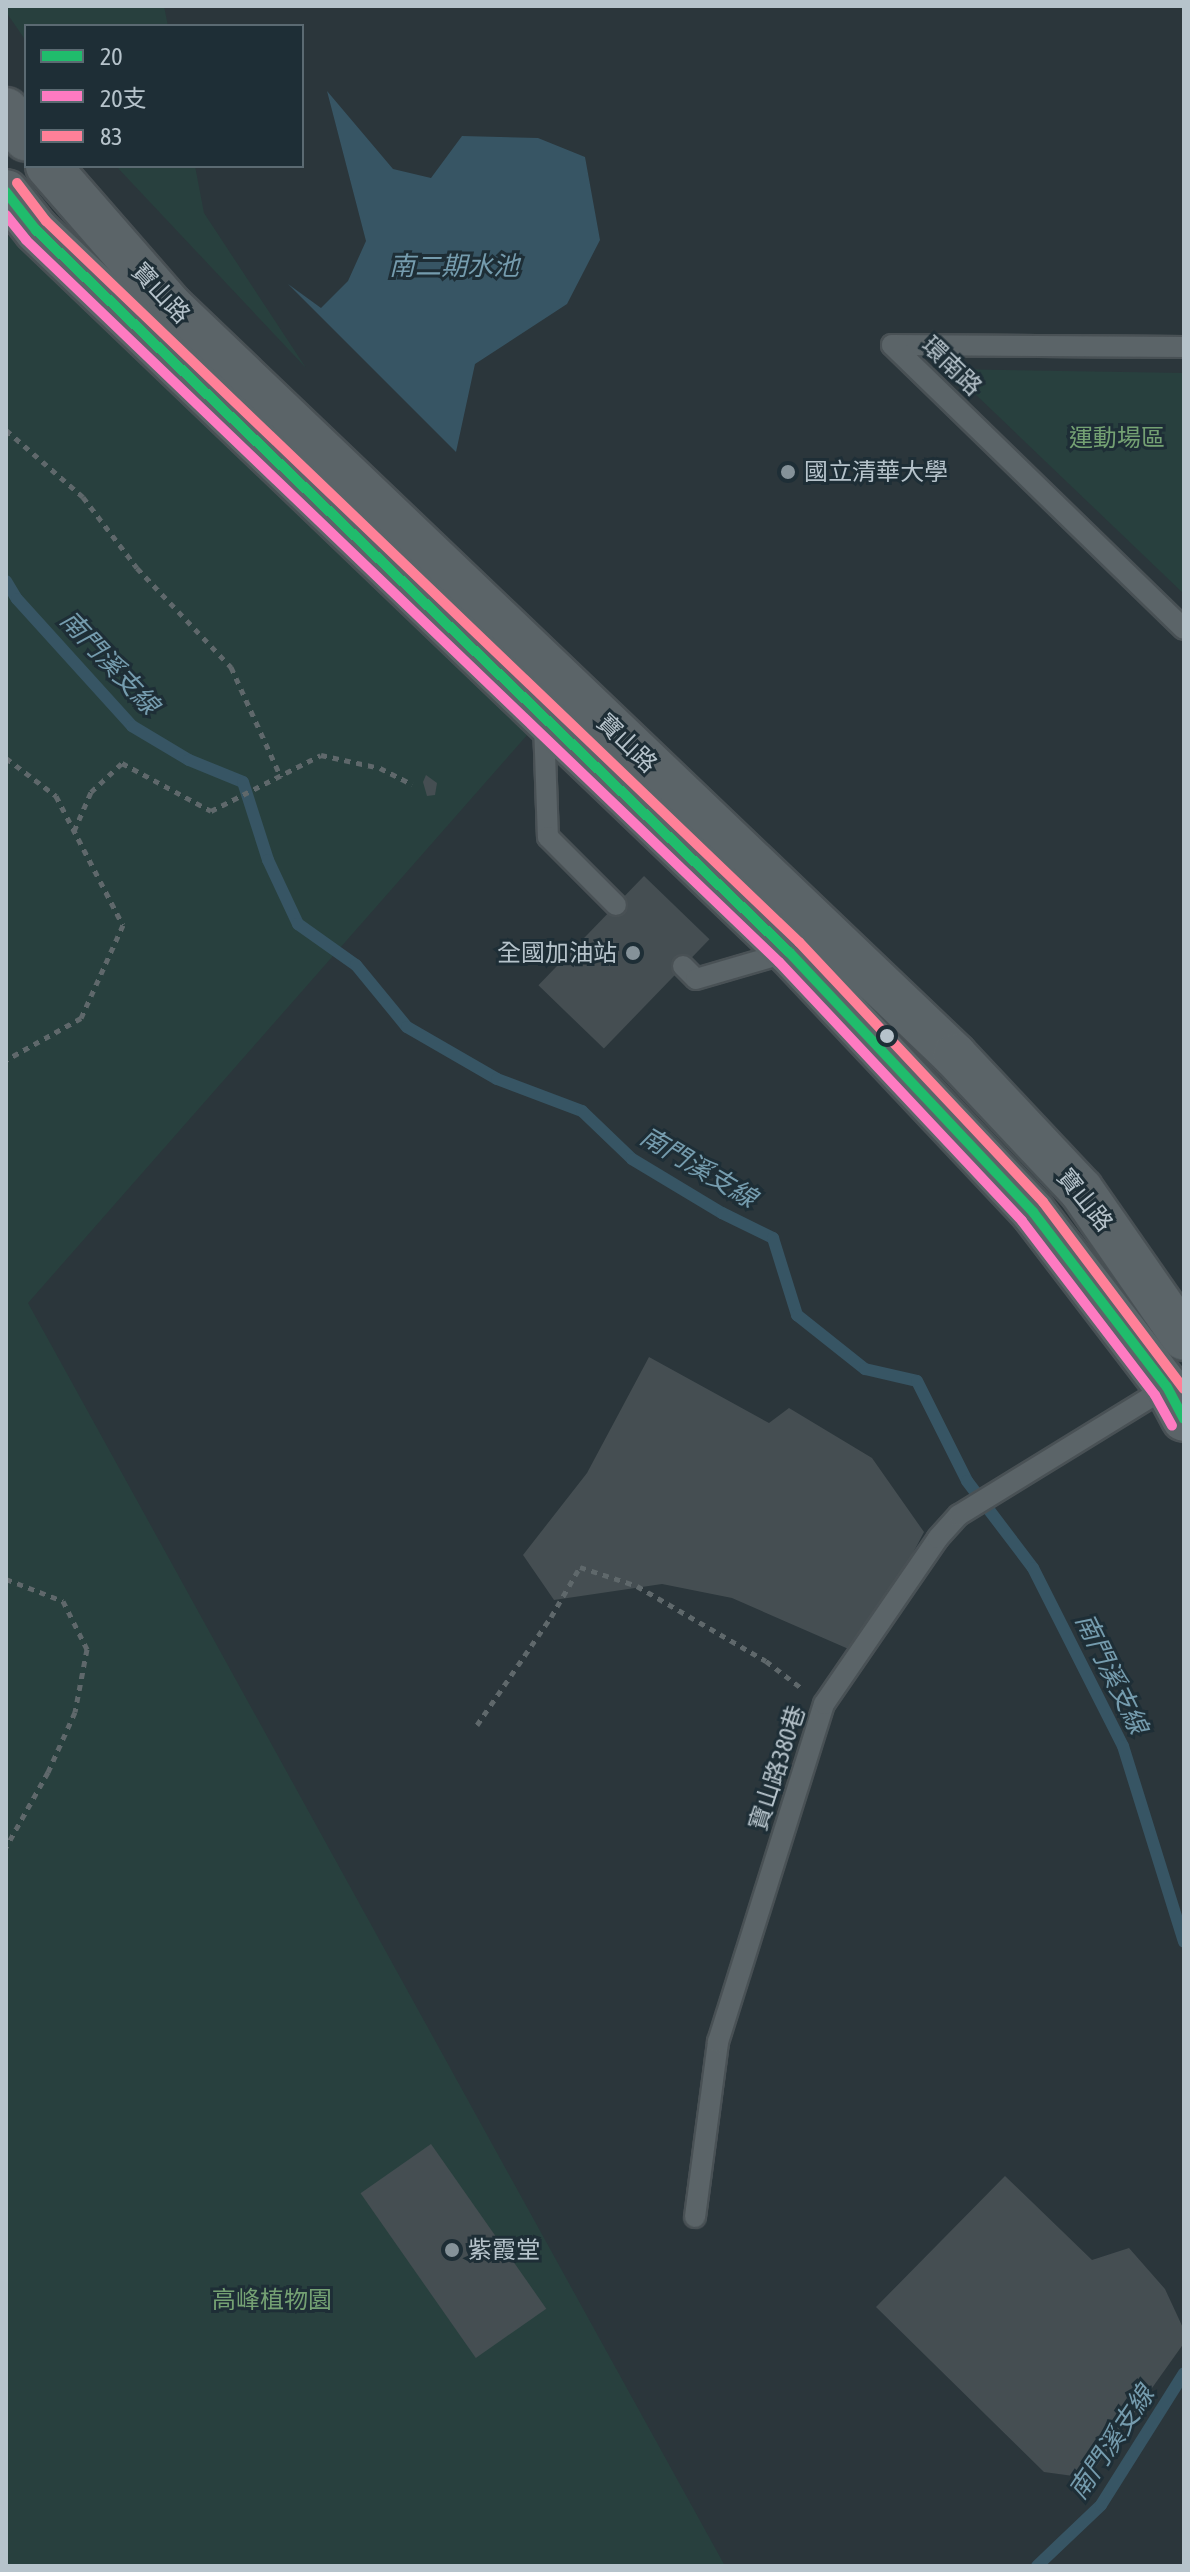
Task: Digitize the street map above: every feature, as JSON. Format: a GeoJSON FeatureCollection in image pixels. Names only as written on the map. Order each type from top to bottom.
{"type":"FeatureCollection","features":[{"type":"Feature","properties":{"kind":"street"},"geometry":{"type":"LineString","coordinates":[[6,110],[24,136]]}},
{"type":"Feature","properties":{"kind":"street","name":"寶山路"},"geometry":{"type":"LineString","coordinates":[[50,168],[171,307],[955,1056],[1081,1190],[1184,1338]]}},
{"type":"Feature","properties":{"kind":"street","name":"寶山路"},"geometry":{"type":"LineString","coordinates":[[6,192],[36,230],[789,952],[1033,1212],[1178,1394]]}},
{"type":"Feature","properties":{"kind":"lane","name":"環南路"},"geometry":{"type":"LineString","coordinates":[[1184,347],[892,345],[1184,629]]}},
{"type":"Feature","properties":{"kind":"lane"},"geometry":{"type":"LineString","coordinates":[[544,716],[548,837],[616,905]]}},
{"type":"Feature","properties":{"kind":"lane"},"geometry":{"type":"LineString","coordinates":[[683,966],[696,979],[789,952]]}},
{"type":"Feature","properties":{"kind":"lane","name":"寶山路380巷"},"geometry":{"type":"LineString","coordinates":[[695,2217],[718,2042],[824,1704],[938,1538],[959,1515],[995,1491],[1178,1394]]}},
{"type":"Feature","properties":{"kind":"path"},"geometry":{"type":"LineString","coordinates":[[6,430],[83,497],[137,568],[231,667],[281,777]]}},
{"type":"Feature","properties":{"kind":"path"},"geometry":{"type":"LineString","coordinates":[[74,831],[91,792],[122,763],[211,811],[321,755],[380,768],[412,784]]}},
{"type":"Feature","properties":{"kind":"path"},"geometry":{"type":"LineString","coordinates":[[6,758],[56,796],[123,925],[81,1018],[6,1060]]}},
{"type":"Feature","properties":{"kind":"path"},"geometry":{"type":"LineString","coordinates":[[477,1725],[551,1617],[580,1567],[637,1586],[766,1661],[824,1704]]}},
{"type":"Feature","properties":{"kind":"path"},"geometry":{"type":"LineString","coordinates":[[6,1579],[63,1601],[87,1649],[75,1712],[48,1772],[6,1847]]}},
{"type":"Feature","properties":{"kind":"green space"},"geometry":{"type":"Polygon","coordinates":[[[6,6],[164,6],[168,24],[24,24],[24,38],[6,12],[6,6]]]}},
{"type":"Feature","properties":{"kind":"green space"},"geometry":{"type":"Polygon","coordinates":[[[118,168],[195,168],[204,213],[306,368],[118,168]]]}},
{"type":"Feature","properties":{"kind":"green space","name":"高峰植物園"},"geometry":{"type":"Polygon","coordinates":[[[6,234],[550,709],[28,1303],[725,2566],[6,2566],[6,234]]]}},
{"type":"Feature","properties":{"kind":"green space","name":"運動場區"},"geometry":{"type":"Polygon","coordinates":[[[949,369],[1184,373],[1184,594],[949,369]]]}},
{"type":"Feature","properties":{"kind":"water","name":"南二期水池"},"geometry":{"type":"Polygon","coordinates":[[[327,91],[393,169],[431,178],[462,136],[538,138],[585,157],[600,240],[567,304],[475,364],[456,452],[288,284],[321,308],[348,281],[366,241],[327,91]]]}},
{"type":"Feature","properties":{"kind":"building"},"geometry":{"type":"Polygon","coordinates":[[[426,775],[437,783],[435,795],[427,796],[423,782],[426,775]]]}},
{"type":"Feature","properties":{"kind":"building","name":"全國加油站"},"geometry":{"type":"Polygon","coordinates":[[[644,876],[709,939],[604,1049],[538,985],[644,876]]]}},
{"type":"Feature","properties":{"kind":"building"},"geometry":{"type":"Polygon","coordinates":[[[649,1357],[769,1423],[789,1408],[872,1458],[924,1532],[860,1654],[732,1598],[662,1584],[554,1600],[523,1555],[587,1473],[649,1357]]]}},
{"type":"Feature","properties":{"kind":"building","name":"紫霞堂"},"geometry":{"type":"Polygon","coordinates":[[[431,2144],[546,2309],[476,2358],[361,2193],[431,2144]]]}},
{"type":"Feature","properties":{"kind":"building"},"geometry":{"type":"Polygon","coordinates":[[[1005,2176],[1092,2260],[1129,2248],[1165,2289],[1184,2330],[1184,2343],[1088,2478],[1044,2472],[876,2307],[1005,2176]]]}},
{"type":"Feature","properties":{"kind":"waterway","name":"南門溪支線"},"geometry":{"type":"LineString","coordinates":[[6,581],[17,599],[132,726],[189,760],[243,782],[268,860],[298,924],[356,965],[407,1027],[497,1079],[582,1111],[632,1159],[722,1213],[773,1238],[797,1315],[865,1369],[917,1381],[967,1481],[1033,1568],[1123,1746],[1184,1942]]}},
{"type":"Feature","properties":{"kind":"waterway","name":"南門溪支線"},"geometry":{"type":"LineString","coordinates":[[1037,2566],[1101,2505],[1184,2373]]}},
{"type":"Feature","properties":{"kind":"transit line","name":"83"},"geometry":{"type":"LineString","coordinates":[[17,183],[46,221],[799,942],[1043,1202],[1184,1389]]}},
{"type":"Feature","properties":{"kind":"transit line","name":"20"},"geometry":{"type":"LineString","coordinates":[[6,192],[36,230],[789,952],[1033,1212],[1167,1387],[1184,1419]]}},
{"type":"Feature","properties":{"kind":"transit line","name":"20支"},"geometry":{"type":"LineString","coordinates":[[6,215],[26,240],[779,962],[1022,1221],[1155,1395],[1172,1426]]}},
{"type":"Feature","properties":{"kind":"place","name":"國立清華大學"},"geometry":{"type":"Point","coordinates":[788,472]}},
{"type":"Feature","properties":{"kind":"place","name":"全國加油站"},"geometry":{"type":"Point","coordinates":[633,953]}},
{"type":"Feature","properties":{"kind":"place","name":"紫霞堂"},"geometry":{"type":"Point","coordinates":[452,2250]}}]}
